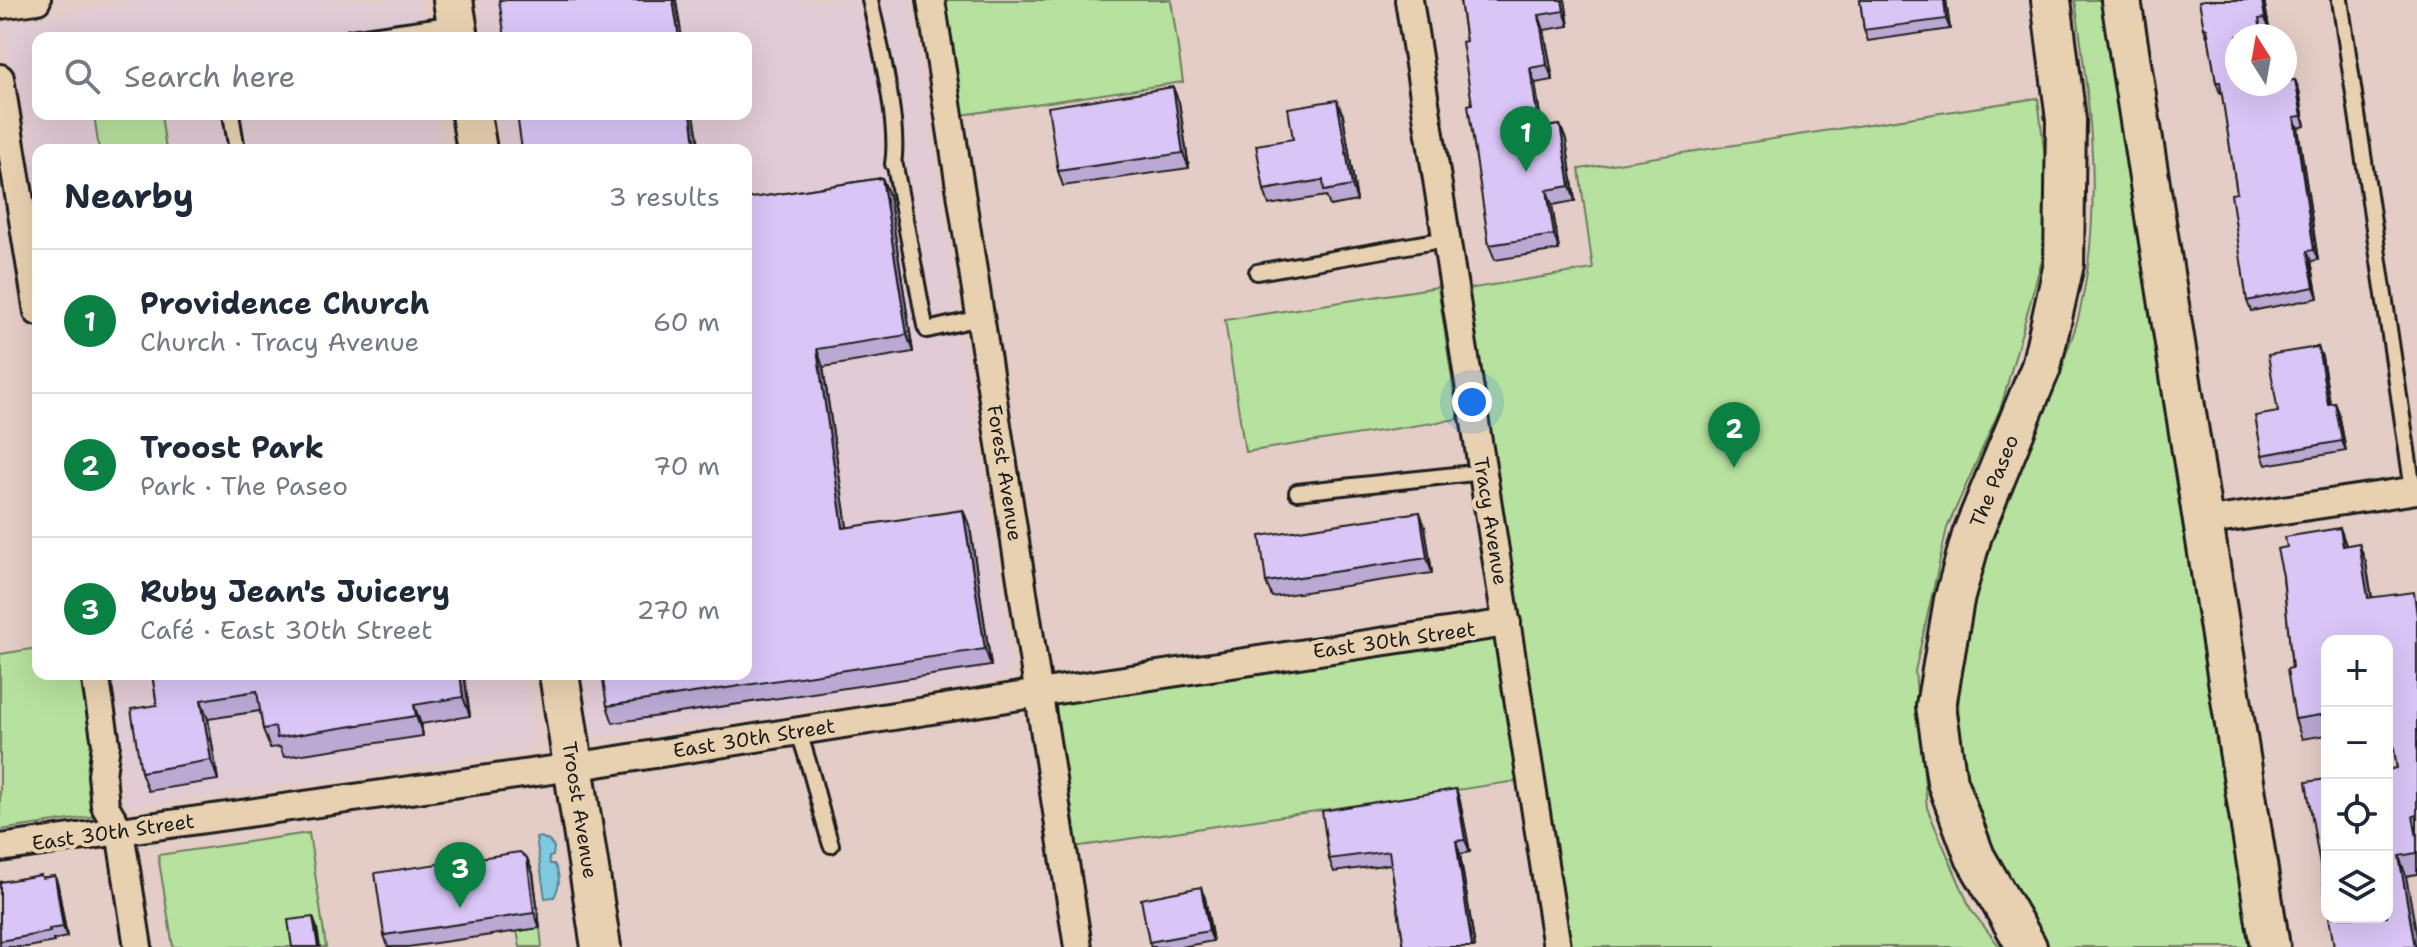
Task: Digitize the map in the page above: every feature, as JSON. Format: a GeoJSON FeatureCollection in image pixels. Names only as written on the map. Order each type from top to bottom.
{"type":"FeatureCollection","features":[{"type":"Feature","properties":{"kind":"main road","name":"The Paseo"},"geometry":{"type":"LineString","coordinates":[[2027,947],[1975,857],[1947,782],[1936,706],[1954,600],[1972,535],[2041,367],[2064,264],[2066,120],[2051,0]]}},
{"type":"Feature","properties":{"kind":"main road"},"geometry":{"type":"LineString","coordinates":[[2121,0],[2270,947]]}},
{"type":"Feature","properties":{"kind":"main road"},"geometry":{"type":"LineString","coordinates":[[472,120],[476,144]]}},
{"type":"Feature","properties":{"kind":"main road","name":"Troost Avenue"},"geometry":{"type":"LineString","coordinates":[[560,680],[601,947]]}},
{"type":"Feature","properties":{"kind":"street"},"geometry":{"type":"LineString","coordinates":[[0,5],[37,0]]}},
{"type":"Feature","properties":{"kind":"street","name":"Forest Avenue"},"geometry":{"type":"LineString","coordinates":[[931,0],[1078,947]]}},
{"type":"Feature","properties":{"kind":"street","name":"Tracy Avenue"},"geometry":{"type":"LineString","coordinates":[[1409,0],[1557,947]]}},
{"type":"Feature","properties":{"kind":"street"},"geometry":{"type":"LineString","coordinates":[[0,78],[32,275]]}},
{"type":"Feature","properties":{"kind":"street"},"geometry":{"type":"LineString","coordinates":[[2203,522],[2415,490]]}},
{"type":"Feature","properties":{"kind":"street","name":"East 30th Street"},"geometry":{"type":"LineString","coordinates":[[0,848],[573,767],[1507,623]]}},
{"type":"Feature","properties":{"kind":"street"},"geometry":{"type":"LineString","coordinates":[[96,680],[106,744],[102,775],[105,806],[120,831],[138,947]]}},
{"type":"Feature","properties":{"kind":"lane"},"geometry":{"type":"LineString","coordinates":[[870,0],[886,82],[895,150],[893,164],[925,326],[927,330],[980,318]]}},
{"type":"Feature","properties":{"kind":"lane"},"geometry":{"type":"LineString","coordinates":[[2340,0],[2415,490]]}},
{"type":"Feature","properties":{"kind":"lane"},"geometry":{"type":"LineString","coordinates":[[385,32],[456,20]]}},
{"type":"Feature","properties":{"kind":"lane"},"geometry":{"type":"LineString","coordinates":[[232,120],[236,144]]}},
{"type":"Feature","properties":{"kind":"lane"},"geometry":{"type":"LineString","coordinates":[[1257,272],[1447,239]]}},
{"type":"Feature","properties":{"kind":"lane"},"geometry":{"type":"LineString","coordinates":[[1297,492],[1483,472]]}},
{"type":"Feature","properties":{"kind":"lane"},"geometry":{"type":"LineString","coordinates":[[798,731],[809,759],[815,793],[831,845]]}},
{"type":"Feature","properties":{"kind":"shaded area"},"geometry":{"type":"Polygon","coordinates":[[[149,0],[419,0],[424,32],[32,32],[32,120],[438,120],[441,144],[32,144],[32,205],[3,23],[149,0]]]}},
{"type":"Feature","properties":{"kind":"shaded area"},"geometry":{"type":"Polygon","coordinates":[[[479,0],[910,0],[1011,665],[1005,676],[990,682],[606,737],[594,735],[584,727],[578,686],[583,680],[752,680],[752,144],[501,144],[497,120],[752,120],[752,32],[484,32],[479,0]]]}},
{"type":"Feature","properties":{"kind":"shaded area"},"geometry":{"type":"Polygon","coordinates":[[[107,680],[522,680],[531,692],[535,740],[528,749],[127,807],[107,680]]]}},
{"type":"Feature","properties":{"kind":"green space"},"geometry":{"type":"Polygon","coordinates":[[[944,0],[1171,0],[1183,82],[961,115],[944,0]]]}},
{"type":"Feature","properties":{"kind":"green space"},"geometry":{"type":"Polygon","coordinates":[[[2075,0],[2104,0],[2249,947],[2045,947],[2015,901],[1984,837],[1960,748],[1961,669],[1976,588],[1992,539],[2074,333],[2086,279],[2093,200],[2092,160],[2086,80],[2075,0]]]}},
{"type":"Feature","properties":{"kind":"green space"},"geometry":{"type":"Polygon","coordinates":[[[2038,98],[2050,201],[2050,231],[2001,407],[1947,528],[1915,671],[1927,808],[1971,910],[2000,947],[1570,947],[1467,289],[1593,269],[1579,169],[2038,98]]]}},
{"type":"Feature","properties":{"kind":"green space"},"geometry":{"type":"Polygon","coordinates":[[[95,120],[162,120],[165,144],[98,144],[95,120]]]}},
{"type":"Feature","properties":{"kind":"green space"},"geometry":{"type":"Polygon","coordinates":[[[1438,287],[1458,419],[1245,452],[1225,320],[1438,287]]]}},
{"type":"Feature","properties":{"kind":"green space"},"geometry":{"type":"Polygon","coordinates":[[[1496,638],[1517,781],[1074,847],[1053,704],[1496,638]]]}},
{"type":"Feature","properties":{"kind":"green space"},"geometry":{"type":"Polygon","coordinates":[[[32,649],[32,680],[81,680],[104,815],[0,830],[0,654],[32,649]]]}},
{"type":"Feature","properties":{"kind":"green space"},"geometry":{"type":"Polygon","coordinates":[[[309,833],[326,947],[173,947],[158,855],[309,833]]]}},
{"type":"Feature","properties":{"kind":"green space"},"geometry":{"type":"Polygon","coordinates":[[[540,928],[542,947],[520,947],[517,931],[540,928]]]}},
{"type":"Feature","properties":{"kind":"water"},"geometry":{"type":"Polygon","coordinates":[[[541,837],[554,847],[553,856],[549,857],[550,864],[554,864],[559,876],[554,897],[545,898],[536,838],[541,837]]]}},
{"type":"Feature","properties":{"kind":"building"},"geometry":{"type":"Polygon","coordinates":[[[499,0],[673,0],[678,32],[504,32],[499,0]]]}},
{"type":"Feature","properties":{"kind":"building"},"geometry":{"type":"Polygon","coordinates":[[[1460,0],[1562,0],[1564,11],[1539,15],[1547,65],[1530,68],[1539,128],[1560,125],[1570,186],[1547,190],[1554,235],[1489,245],[1468,105],[1472,104],[1462,42],[1466,41],[1460,0]]]}},
{"type":"Feature","properties":{"kind":"building"},"geometry":{"type":"Polygon","coordinates":[[[1860,0],[1944,0],[1946,19],[1864,30],[1860,0]]]}},
{"type":"Feature","properties":{"kind":"building"},"geometry":{"type":"Polygon","coordinates":[[[2262,0],[2265,18],[2259,19],[2260,24],[2225,24],[2225,96],[2297,96],[2297,90],[2302,116],[2294,117],[2314,250],[2307,251],[2314,287],[2247,301],[2231,194],[2237,193],[2220,82],[2216,82],[2199,1],[2262,0]]]}},
{"type":"Feature","properties":{"kind":"building"},"geometry":{"type":"Polygon","coordinates":[[[1173,87],[1183,153],[1058,171],[1048,107],[1173,87]]]}},
{"type":"Feature","properties":{"kind":"building"},"geometry":{"type":"Polygon","coordinates":[[[1337,100],[1352,186],[1324,191],[1323,180],[1264,190],[1256,145],[1293,139],[1288,108],[1337,100]]]}},
{"type":"Feature","properties":{"kind":"building"},"geometry":{"type":"Polygon","coordinates":[[[518,120],[692,120],[695,144],[521,144],[518,120]]]}},
{"type":"Feature","properties":{"kind":"building"},"geometry":{"type":"Polygon","coordinates":[[[882,178],[907,335],[817,349],[843,528],[963,510],[985,649],[607,706],[603,680],[752,680],[752,198],[882,178]]]}},
{"type":"Feature","properties":{"kind":"building"},"geometry":{"type":"Polygon","coordinates":[[[2318,347],[2328,404],[2335,403],[2342,441],[2262,455],[2255,416],[2278,412],[2268,355],[2318,347]]]}},
{"type":"Feature","properties":{"kind":"building"},"geometry":{"type":"Polygon","coordinates":[[[1420,512],[1427,558],[1266,582],[1260,536],[1420,512]]]}},
{"type":"Feature","properties":{"kind":"building"},"geometry":{"type":"Polygon","coordinates":[[[2340,528],[2343,546],[2359,543],[2368,598],[2414,592],[2417,617],[2417,815],[2413,816],[2417,853],[2399,856],[2415,947],[2334,947],[2330,923],[2393,923],[2393,769],[2397,768],[2393,743],[2393,635],[2321,635],[2321,715],[2295,719],[2287,669],[2292,668],[2283,576],[2277,549],[2287,547],[2285,537],[2340,528]]]}},
{"type":"Feature","properties":{"kind":"building"},"geometry":{"type":"Polygon","coordinates":[[[153,680],[461,680],[463,697],[414,705],[416,716],[277,738],[275,727],[263,729],[257,691],[201,700],[211,760],[141,772],[131,709],[157,705],[153,680]]]}},
{"type":"Feature","properties":{"kind":"building"},"geometry":{"type":"Polygon","coordinates":[[[2321,780],[2321,871],[2306,782],[2321,780]]]}},
{"type":"Feature","properties":{"kind":"building"},"geometry":{"type":"Polygon","coordinates":[[[1456,789],[1465,840],[1456,841],[1472,947],[1404,947],[1389,851],[1329,859],[1322,811],[1456,789]]]}},
{"type":"Feature","properties":{"kind":"building"},"geometry":{"type":"Polygon","coordinates":[[[520,852],[527,858],[534,913],[384,935],[375,873],[520,852]]]}},
{"type":"Feature","properties":{"kind":"building"},"geometry":{"type":"Polygon","coordinates":[[[41,875],[42,878],[55,876],[63,927],[0,941],[0,882],[41,875]]]}},
{"type":"Feature","properties":{"kind":"building"},"geometry":{"type":"Polygon","coordinates":[[[1201,887],[1209,931],[1149,942],[1141,899],[1201,887]]]}},
{"type":"Feature","properties":{"kind":"building"},"geometry":{"type":"Polygon","coordinates":[[[313,917],[318,947],[292,947],[288,920],[313,917]]]}},
{"type":"Feature","properties":{"kind":"place","name":"Providence Church"},"geometry":{"type":"Point","coordinates":[1526,172]}},
{"type":"Feature","properties":{"kind":"place","name":"Troost Park"},"geometry":{"type":"Point","coordinates":[1734,468]}},
{"type":"Feature","properties":{"kind":"place","name":"Ruby Jean's Juicery"},"geometry":{"type":"Point","coordinates":[460,908]}}]}
